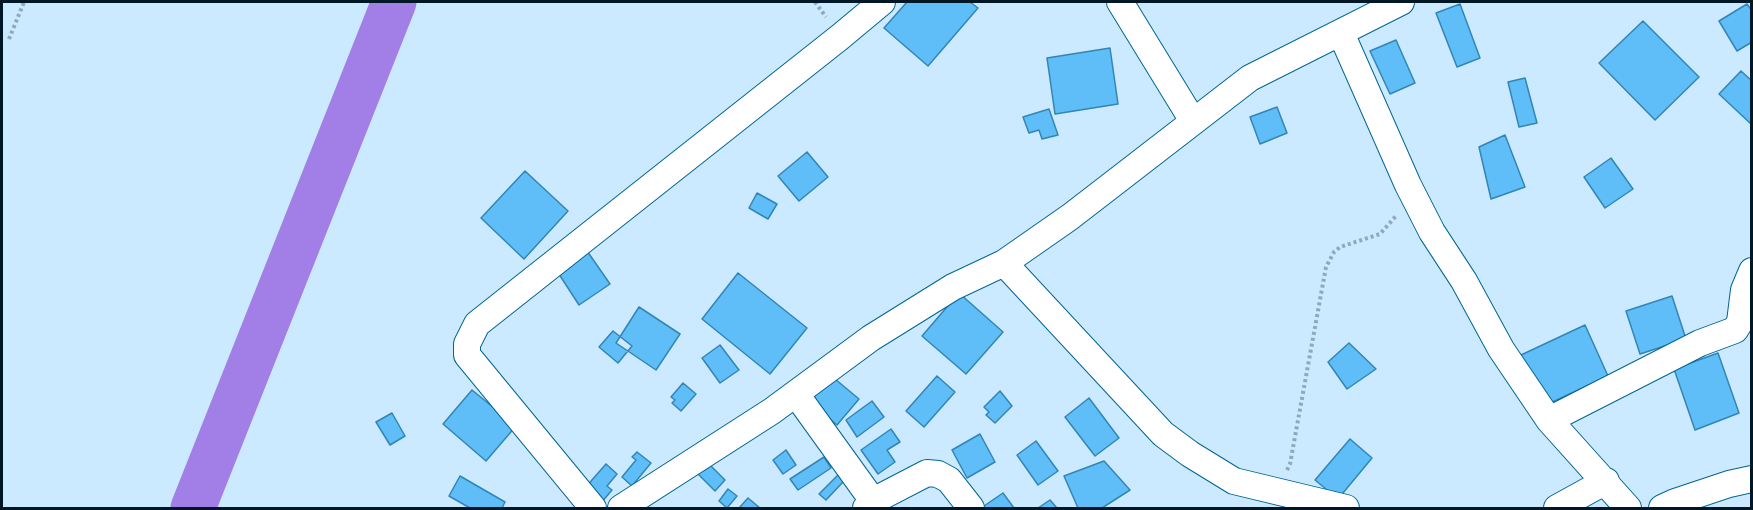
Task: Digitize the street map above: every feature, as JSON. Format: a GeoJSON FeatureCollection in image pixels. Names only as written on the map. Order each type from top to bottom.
{"type":"FeatureCollection","features":[{"type":"Feature","properties":{"kind":"street"},"geometry":{"type":"LineString","coordinates":[[593,508],[467,355],[467,344],[474,329],[484,317],[882,2]]}},
{"type":"Feature","properties":{"kind":"street"},"geometry":{"type":"LineString","coordinates":[[1120,2],[1192,121]]}},
{"type":"Feature","properties":{"kind":"street"},"geometry":{"type":"LineString","coordinates":[[621,508],[796,394],[880,333],[953,287],[1004,263],[1078,211],[1250,78],[1401,2]]}},
{"type":"Feature","properties":{"kind":"street"},"geometry":{"type":"LineString","coordinates":[[1341,33],[1408,184],[1432,232],[1464,281],[1501,349],[1549,420],[1628,508]]}},
{"type":"Feature","properties":{"kind":"street"},"geometry":{"type":"LineString","coordinates":[[1004,263],[1163,434],[1190,454],[1234,481],[1346,508]]}},
{"type":"Feature","properties":{"kind":"street"},"geometry":{"type":"LineString","coordinates":[[1549,420],[1700,343],[1735,330],[1740,322],[1744,290],[1752,271]]}},
{"type":"Feature","properties":{"kind":"street"},"geometry":{"type":"LineString","coordinates":[[796,394],[869,505],[927,473],[938,474],[949,480],[971,508]]}},
{"type":"Feature","properties":{"kind":"street"},"geometry":{"type":"LineString","coordinates":[[1662,508],[1718,488],[1752,479]]}},
{"type":"Feature","properties":{"kind":"street"},"geometry":{"type":"LineString","coordinates":[[1557,508],[1606,482]]}},
{"type":"Feature","properties":{"kind":"path"},"geometry":{"type":"LineString","coordinates":[[9,39],[24,2]]}},
{"type":"Feature","properties":{"kind":"path"},"geometry":{"type":"LineString","coordinates":[[1278,492],[1290,464],[1326,267],[1334,252],[1340,248],[1380,234],[1397,215],[1408,184]]}},
{"type":"Feature","properties":{"kind":"building"},"geometry":{"type":"Polygon","coordinates":[[[907,2],[970,2],[978,8],[928,66],[884,28],[907,2]]]}},
{"type":"Feature","properties":{"kind":"building"},"geometry":{"type":"Polygon","coordinates":[[[1460,4],[1480,58],[1457,67],[1436,13],[1460,4]]]}},
{"type":"Feature","properties":{"kind":"building"},"geometry":{"type":"Polygon","coordinates":[[[1747,4],[1752,11],[1752,42],[1737,51],[1719,21],[1747,4]]]}},
{"type":"Feature","properties":{"kind":"building"},"geometry":{"type":"Polygon","coordinates":[[[1643,21],[1699,77],[1655,120],[1599,63],[1643,21]]]}},
{"type":"Feature","properties":{"kind":"building"},"geometry":{"type":"Polygon","coordinates":[[[1396,40],[1415,83],[1390,94],[1370,51],[1396,40]]]}},
{"type":"Feature","properties":{"kind":"building"},"geometry":{"type":"Polygon","coordinates":[[[1110,48],[1118,104],[1055,114],[1047,58],[1110,48]]]}},
{"type":"Feature","properties":{"kind":"building"},"geometry":{"type":"Polygon","coordinates":[[[1741,71],[1752,81],[1751,124],[1719,94],[1741,71]]]}},
{"type":"Feature","properties":{"kind":"building"},"geometry":{"type":"Polygon","coordinates":[[[1525,78],[1537,123],[1519,127],[1508,82],[1525,78]]]}},
{"type":"Feature","properties":{"kind":"building"},"geometry":{"type":"Polygon","coordinates":[[[1277,107],[1287,133],[1260,144],[1250,117],[1277,107]]]}},
{"type":"Feature","properties":{"kind":"building"},"geometry":{"type":"Polygon","coordinates":[[[1049,109],[1058,135],[1042,139],[1039,130],[1029,133],[1023,117],[1049,109]]]}},
{"type":"Feature","properties":{"kind":"building"},"geometry":{"type":"Polygon","coordinates":[[[1505,135],[1525,187],[1491,199],[1479,147],[1505,135]]]}},
{"type":"Feature","properties":{"kind":"building"},"geometry":{"type":"Polygon","coordinates":[[[807,152],[828,177],[799,201],[778,176],[807,152]]]}},
{"type":"Feature","properties":{"kind":"building"},"geometry":{"type":"Polygon","coordinates":[[[1611,158],[1633,189],[1605,208],[1584,177],[1611,158]]]}},
{"type":"Feature","properties":{"kind":"building"},"geometry":{"type":"Polygon","coordinates":[[[525,171],[568,211],[524,259],[481,218],[525,171]]]}},
{"type":"Feature","properties":{"kind":"building"},"geometry":{"type":"Polygon","coordinates":[[[757,193],[777,204],[768,219],[749,208],[757,193]]]}},
{"type":"Feature","properties":{"kind":"building"},"geometry":{"type":"Polygon","coordinates":[[[585,248],[610,284],[579,305],[555,268],[585,248]]]}},
{"type":"Feature","properties":{"kind":"building"},"geometry":{"type":"Polygon","coordinates":[[[738,273],[807,328],[770,374],[702,319],[738,273]]]}},
{"type":"Feature","properties":{"kind":"building"},"geometry":{"type":"Polygon","coordinates":[[[959,293],[1003,332],[966,374],[922,336],[959,293]]]}},
{"type":"Feature","properties":{"kind":"building"},"geometry":{"type":"Polygon","coordinates":[[[1672,296],[1686,339],[1640,354],[1626,311],[1672,296]]]}},
{"type":"Feature","properties":{"kind":"building"},"geometry":{"type":"Polygon","coordinates":[[[639,307],[680,334],[656,370],[616,343],[639,307]]]}},
{"type":"Feature","properties":{"kind":"building"},"geometry":{"type":"Polygon","coordinates":[[[1585,325],[1608,376],[1544,406],[1521,355],[1585,325]]]}},
{"type":"Feature","properties":{"kind":"building"},"geometry":{"type":"Polygon","coordinates":[[[613,331],[632,346],[618,363],[599,347],[613,331]]]}},
{"type":"Feature","properties":{"kind":"building"},"geometry":{"type":"Polygon","coordinates":[[[1349,343],[1376,369],[1347,389],[1328,362],[1349,343]]]}},
{"type":"Feature","properties":{"kind":"building"},"geometry":{"type":"Polygon","coordinates":[[[720,345],[739,370],[720,383],[702,358],[720,345]]]}},
{"type":"Feature","properties":{"kind":"building"},"geometry":{"type":"Polygon","coordinates":[[[1718,353],[1739,413],[1695,430],[1674,369],[1718,353]]]}},
{"type":"Feature","properties":{"kind":"building"},"geometry":{"type":"Polygon","coordinates":[[[829,374],[859,399],[837,425],[808,400],[829,374]]]}},
{"type":"Feature","properties":{"kind":"building"},"geometry":{"type":"Polygon","coordinates":[[[937,376],[955,392],[924,427],[906,411],[937,376]]]}},
{"type":"Feature","properties":{"kind":"building"},"geometry":{"type":"Polygon","coordinates":[[[683,383],[696,394],[681,411],[672,403],[675,400],[671,397],[683,383]]]}},
{"type":"Feature","properties":{"kind":"building"},"geometry":{"type":"Polygon","coordinates":[[[472,390],[516,426],[486,461],[443,424],[472,390]]]}},
{"type":"Feature","properties":{"kind":"building"},"geometry":{"type":"Polygon","coordinates":[[[1000,391],[1012,406],[995,423],[986,415],[989,412],[984,407],[1000,391]]]}},
{"type":"Feature","properties":{"kind":"building"},"geometry":{"type":"Polygon","coordinates":[[[1089,398],[1119,438],[1095,456],[1065,417],[1089,398]]]}},
{"type":"Feature","properties":{"kind":"building"},"geometry":{"type":"Polygon","coordinates":[[[872,401],[884,417],[857,437],[846,420],[872,401]]]}},
{"type":"Feature","properties":{"kind":"building"},"geometry":{"type":"Polygon","coordinates":[[[392,413],[405,436],[390,445],[376,422],[392,413]]]}},
{"type":"Feature","properties":{"kind":"building"},"geometry":{"type":"Polygon","coordinates":[[[891,429],[900,442],[887,450],[895,462],[878,474],[861,450],[891,429]]]}},
{"type":"Feature","properties":{"kind":"building"},"geometry":{"type":"Polygon","coordinates":[[[980,434],[995,462],[967,478],[952,450],[980,434]]]}},
{"type":"Feature","properties":{"kind":"building"},"geometry":{"type":"Polygon","coordinates":[[[1350,439],[1372,458],[1338,499],[1315,480],[1350,439]]]}},
{"type":"Feature","properties":{"kind":"building"},"geometry":{"type":"Polygon","coordinates":[[[1036,441],[1058,471],[1038,485],[1017,455],[1036,441]]]}},
{"type":"Feature","properties":{"kind":"building"},"geometry":{"type":"Polygon","coordinates":[[[786,450],[796,465],[783,474],[773,460],[786,450]]]}},
{"type":"Feature","properties":{"kind":"building"},"geometry":{"type":"Polygon","coordinates":[[[637,452],[651,463],[632,486],[622,477],[636,460],[632,457],[637,452]]]}},
{"type":"Feature","properties":{"kind":"building"},"geometry":{"type":"Polygon","coordinates":[[[824,457],[831,468],[798,490],[790,479],[824,457]]]}},
{"type":"Feature","properties":{"kind":"building"},"geometry":{"type":"Polygon","coordinates":[[[1104,461],[1130,490],[1102,508],[1078,508],[1064,476],[1104,461]]]}},
{"type":"Feature","properties":{"kind":"building"},"geometry":{"type":"Polygon","coordinates":[[[707,462],[725,480],[715,491],[697,473],[707,462]]]}},
{"type":"Feature","properties":{"kind":"building"},"geometry":{"type":"Polygon","coordinates":[[[606,464],[617,474],[607,486],[612,490],[601,503],[584,489],[606,464]]]}},
{"type":"Feature","properties":{"kind":"building"},"geometry":{"type":"Polygon","coordinates":[[[838,475],[844,481],[826,500],[819,494],[838,475]]]}},
{"type":"Feature","properties":{"kind":"building"},"geometry":{"type":"Polygon","coordinates":[[[460,476],[505,502],[502,508],[470,508],[449,496],[460,476]]]}},
{"type":"Feature","properties":{"kind":"building"},"geometry":{"type":"Polygon","coordinates":[[[728,489],[737,496],[727,508],[719,501],[728,489]]]}},
{"type":"Feature","properties":{"kind":"building"},"geometry":{"type":"Polygon","coordinates":[[[1003,493],[1014,508],[981,508],[1003,493]]]}},
{"type":"Feature","properties":{"kind":"building"},"geometry":{"type":"Polygon","coordinates":[[[748,498],[760,508],[739,508],[748,498]]]}},
{"type":"Feature","properties":{"kind":"building"},"geometry":{"type":"Polygon","coordinates":[[[1050,500],[1057,508],[1038,508],[1050,500]]]}},
{"type":"Feature","properties":{"kind":"waterway"},"geometry":{"type":"LineString","coordinates":[[193,508],[394,2]]}}]}
